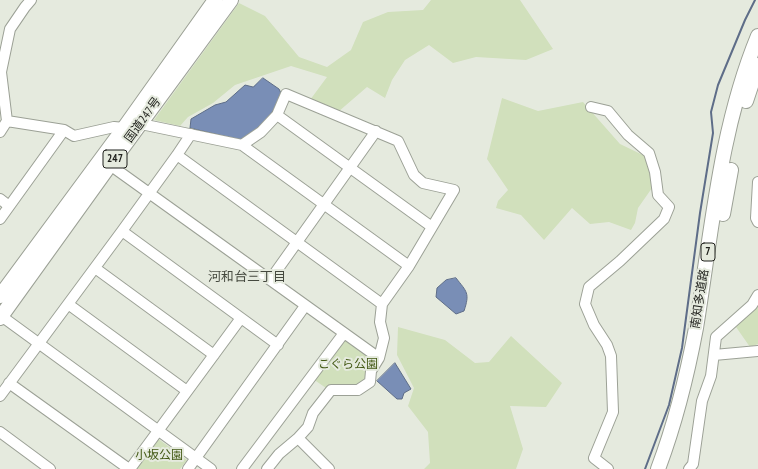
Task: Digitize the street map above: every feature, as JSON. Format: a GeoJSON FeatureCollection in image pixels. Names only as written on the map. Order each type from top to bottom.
{"type":"FeatureCollection","features":[{"type":"Feature","properties":{"kind":"highway","name":"国道247号"},"geometry":{"type":"LineString","coordinates":[[0,296],[124,128],[215,0]]}},
{"type":"Feature","properties":{"kind":"highway","name":"国道247号"},"geometry":{"type":"LineString","coordinates":[[1,316],[231,0]]}},
{"type":"Feature","properties":{"kind":"highway","name":"南知多道路"},"geometry":{"type":"LineString","coordinates":[[658,469],[677,412],[695,330],[718,188],[734,111],[745,72],[758,36]]}},
{"type":"Feature","properties":{"kind":"highway","name":"南知多道路"},"geometry":{"type":"LineString","coordinates":[[668,469],[686,415],[696,372],[705,330],[734,150],[747,97],[758,65]]}},
{"type":"Feature","properties":{"kind":"street"},"geometry":{"type":"LineString","coordinates":[[0,132],[7,121],[1,72],[10,29],[31,0]]}},
{"type":"Feature","properties":{"kind":"street"},"geometry":{"type":"LineString","coordinates":[[242,145],[261,132],[277,115],[286,94],[398,141],[414,175],[423,183],[454,190],[409,266],[382,304],[380,322],[384,338],[378,358],[371,371],[370,382],[358,390],[331,390],[313,413],[308,427],[298,438],[279,454],[267,469]]}},
{"type":"Feature","properties":{"kind":"street"},"geometry":{"type":"LineString","coordinates":[[591,106],[608,111],[628,135],[649,153],[655,172],[658,195],[669,207],[664,219],[620,261],[589,287],[585,304],[594,325],[607,345],[611,356],[613,412],[594,458],[608,469]]}},
{"type":"Feature","properties":{"kind":"street"},"geometry":{"type":"LineString","coordinates":[[277,115],[432,227]]}},
{"type":"Feature","properties":{"kind":"street"},"geometry":{"type":"LineString","coordinates":[[7,121],[64,130],[74,136],[114,127],[124,128]]}},
{"type":"Feature","properties":{"kind":"street"},"geometry":{"type":"LineString","coordinates":[[141,124],[242,145],[409,266]]}},
{"type":"Feature","properties":{"kind":"street"},"geometry":{"type":"LineString","coordinates":[[0,219],[64,130]]}},
{"type":"Feature","properties":{"kind":"street"},"geometry":{"type":"LineString","coordinates":[[270,280],[376,131]]}},
{"type":"Feature","properties":{"kind":"street"},"geometry":{"type":"LineString","coordinates":[[0,396],[122,231],[191,134]]}},
{"type":"Feature","properties":{"kind":"street"},"geometry":{"type":"LineString","coordinates":[[177,155],[382,304]]}},
{"type":"Feature","properties":{"kind":"street"},"geometry":{"type":"LineString","coordinates":[[110,165],[378,358]]}},
{"type":"Feature","properties":{"kind":"street"},"geometry":{"type":"LineString","coordinates":[[758,182],[756,218],[758,222]]}},
{"type":"Feature","properties":{"kind":"street"},"geometry":{"type":"LineString","coordinates":[[0,199],[9,206]]}},
{"type":"Feature","properties":{"kind":"street"},"geometry":{"type":"LineString","coordinates":[[122,231],[278,345]]}},
{"type":"Feature","properties":{"kind":"street"},"geometry":{"type":"LineString","coordinates":[[95,268],[214,355]]}},
{"type":"Feature","properties":{"kind":"street"},"geometry":{"type":"LineString","coordinates":[[689,469],[693,464],[702,401],[711,376],[716,337],[752,305],[758,294]]}},
{"type":"Feature","properties":{"kind":"street"},"geometry":{"type":"LineString","coordinates":[[68,304],[188,391]]}},
{"type":"Feature","properties":{"kind":"street"},"geometry":{"type":"LineString","coordinates":[[188,469],[305,306]]}},
{"type":"Feature","properties":{"kind":"street"},"geometry":{"type":"LineString","coordinates":[[1,316],[211,469]]}},
{"type":"Feature","properties":{"kind":"street"},"geometry":{"type":"LineString","coordinates":[[9,383],[129,469],[241,318]]}},
{"type":"Feature","properties":{"kind":"street"},"geometry":{"type":"LineString","coordinates":[[242,469],[344,333]]}},
{"type":"Feature","properties":{"kind":"street"},"geometry":{"type":"LineString","coordinates":[[714,355],[758,352]]}},
{"type":"Feature","properties":{"kind":"street"},"geometry":{"type":"LineString","coordinates":[[0,432],[50,469]]}},
{"type":"Feature","properties":{"kind":"street"},"geometry":{"type":"LineString","coordinates":[[298,438],[328,469]]}},
{"type":"Feature","properties":{"kind":"green space"},"geometry":{"type":"Polygon","coordinates":[[[431,0],[520,0],[553,49],[526,60],[476,57],[453,63],[429,45],[405,60],[392,80],[385,98],[367,87],[338,112],[310,100],[327,77],[291,66],[235,85],[213,103],[188,117],[180,126],[154,120],[239,3],[265,16],[299,57],[327,67],[351,50],[363,22],[388,12],[423,10],[431,0]]]}},
{"type":"Feature","properties":{"kind":"green space"},"geometry":{"type":"Polygon","coordinates":[[[502,98],[538,111],[583,102],[620,144],[647,157],[652,188],[638,208],[635,223],[631,230],[609,222],[590,224],[572,208],[544,240],[521,215],[496,208],[498,201],[508,190],[487,159],[502,98]]]}},
{"type":"Feature","properties":{"kind":"green space"},"geometry":{"type":"Polygon","coordinates":[[[758,304],[758,344],[750,347],[736,327],[756,308],[758,304]]]}},
{"type":"Feature","properties":{"kind":"green space"},"geometry":{"type":"Polygon","coordinates":[[[398,327],[445,340],[475,363],[489,362],[511,336],[562,383],[546,407],[510,406],[523,449],[516,469],[424,469],[430,463],[428,432],[408,406],[414,388],[397,355],[398,327]]]}},
{"type":"Feature","properties":{"kind":"green space","name":"こぐら公園"},"geometry":{"type":"Polygon","coordinates":[[[345,339],[374,360],[365,378],[357,385],[337,385],[326,388],[313,379],[345,339]]]}},
{"type":"Feature","properties":{"kind":"green space","name":"小坂公園"},"geometry":{"type":"Polygon","coordinates":[[[157,438],[187,460],[180,469],[134,469],[157,438]]]}},
{"type":"Feature","properties":{"kind":"water"},"geometry":{"type":"Polygon","coordinates":[[[263,78],[279,89],[282,95],[270,116],[248,135],[240,140],[190,128],[191,119],[215,105],[226,102],[245,85],[253,87],[263,78]]]}},
{"type":"Feature","properties":{"kind":"water"},"geometry":{"type":"Polygon","coordinates":[[[456,278],[465,290],[467,300],[464,311],[456,314],[436,297],[437,288],[446,280],[456,278]]]}},
{"type":"Feature","properties":{"kind":"water"},"geometry":{"type":"Polygon","coordinates":[[[395,363],[411,389],[404,393],[402,399],[397,399],[377,381],[395,363]]]}},
{"type":"Feature","properties":{"kind":"waterway"},"geometry":{"type":"LineString","coordinates":[[645,469],[669,405],[682,348],[700,213],[713,133],[711,112],[718,85],[755,0]]}},
{"type":"Feature","properties":{"kind":"district","name":"河和台三丁目"},"geometry":{"type":"Point","coordinates":[247,277]}}]}
